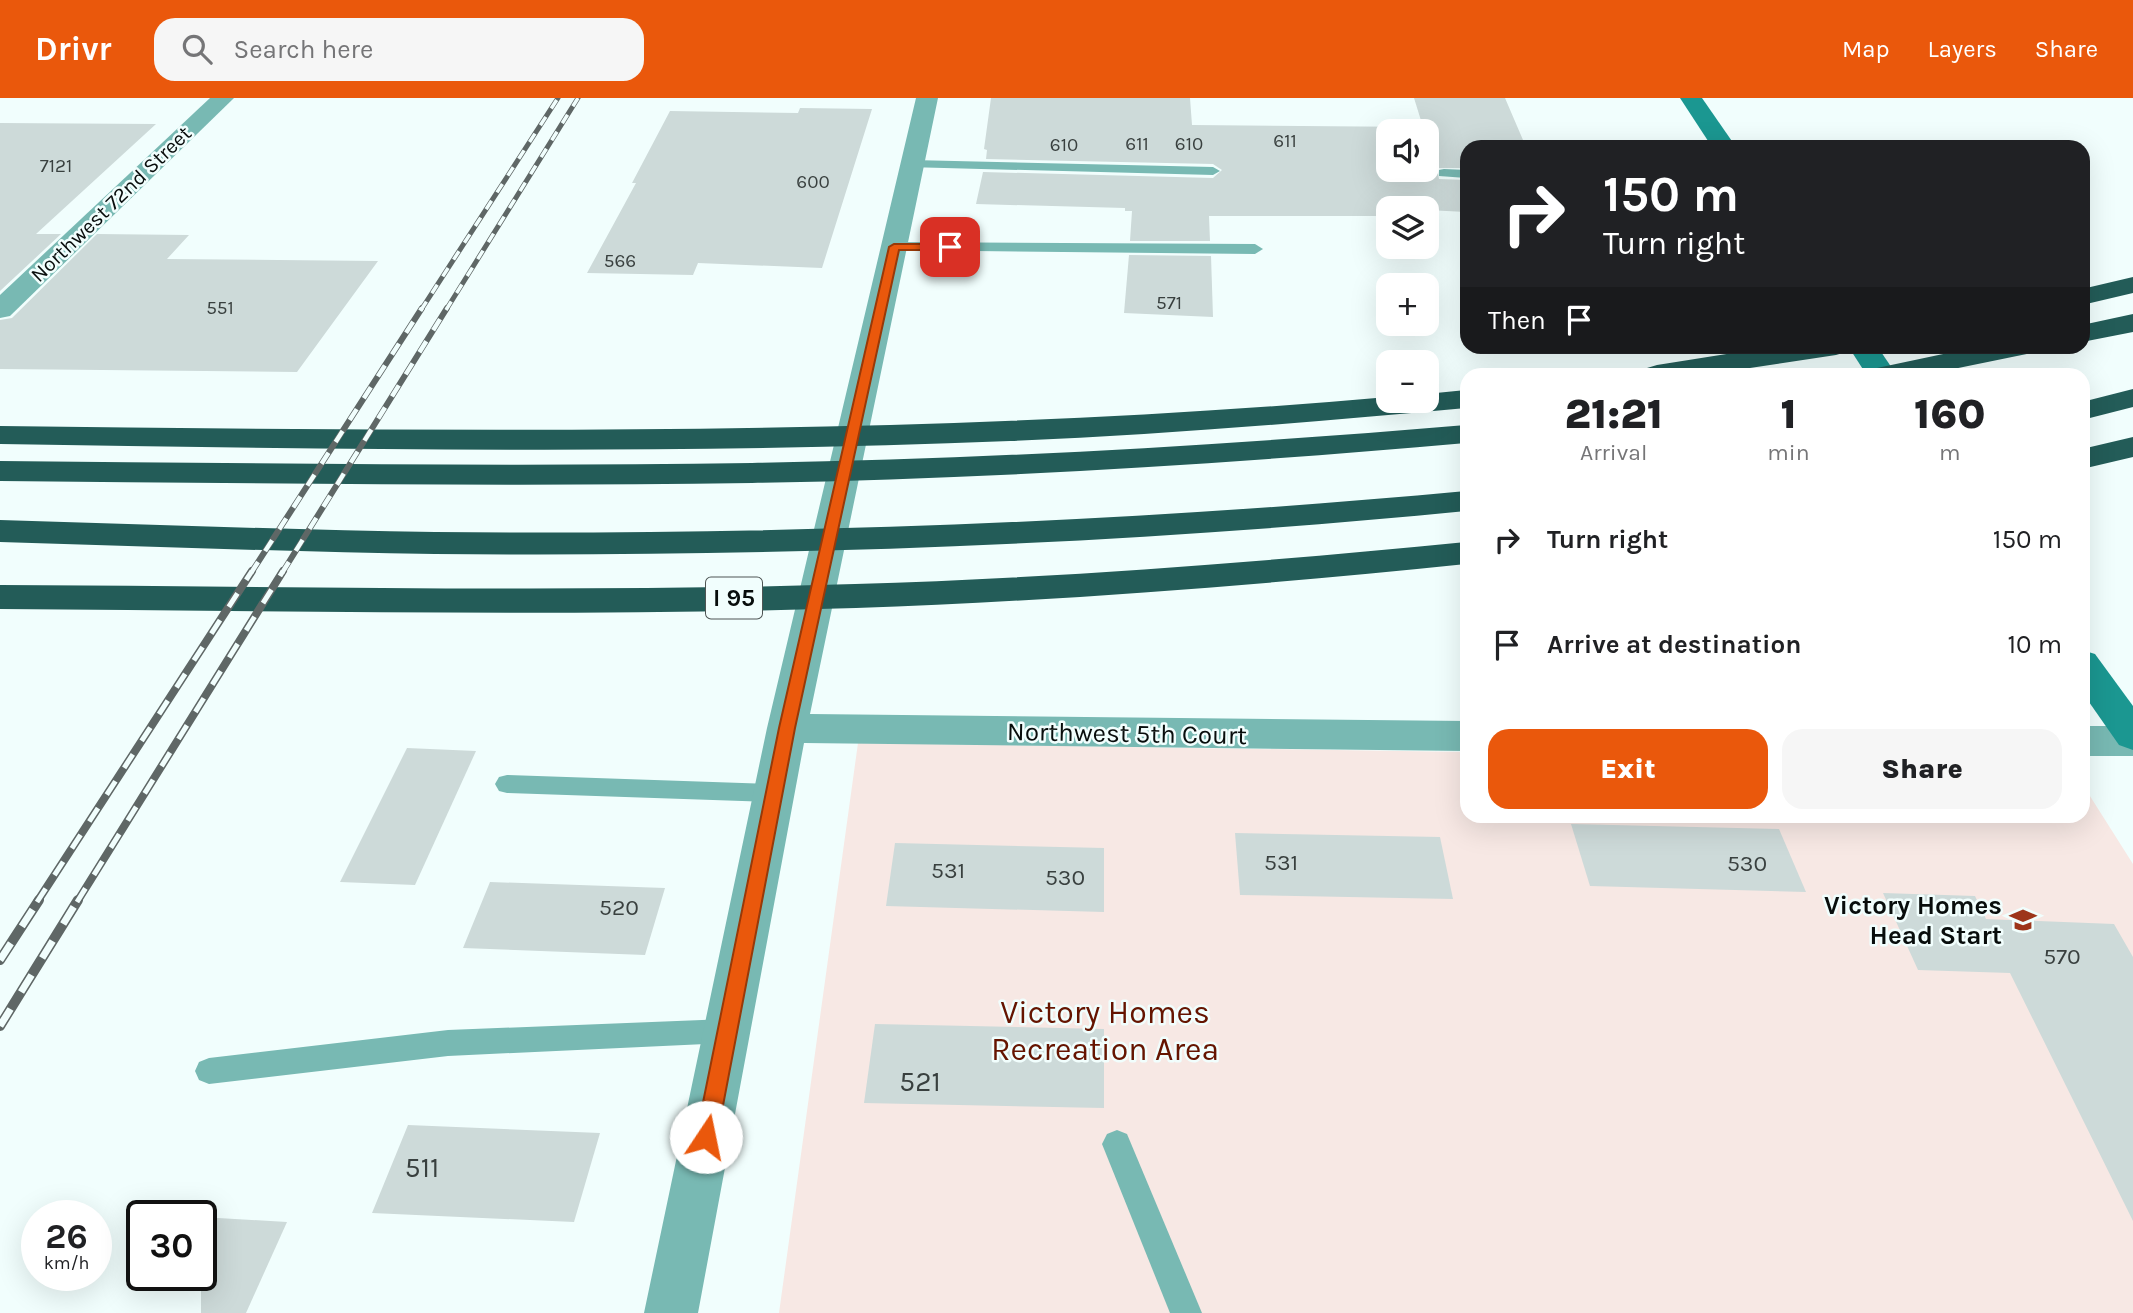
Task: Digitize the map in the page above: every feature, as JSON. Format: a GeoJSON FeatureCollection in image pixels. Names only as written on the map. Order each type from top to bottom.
{"type":"FeatureCollection","features":[{"type":"Feature","properties":{"kind":"highway"},"geometry":{"type":"LineString","coordinates":[[2090,295],[2133,285]]}},
{"type":"Feature","properties":{"kind":"highway"},"geometry":{"type":"LineString","coordinates":[[2090,332],[2133,323]]}},
{"type":"Feature","properties":{"kind":"highway"},"geometry":{"type":"LineString","coordinates":[[1695,368],[1785,354]]}},
{"type":"Feature","properties":{"kind":"highway"},"geometry":{"type":"LineString","coordinates":[[1915,368],[1989,354]]}},
{"type":"Feature","properties":{"kind":"highway"},"geometry":{"type":"LineString","coordinates":[[2090,409],[2133,398]]}},
{"type":"Feature","properties":{"kind":"highway"},"geometry":{"type":"LineString","coordinates":[[0,435],[471,440],[995,432],[1243,419],[1460,400]]}},
{"type":"Feature","properties":{"kind":"highway"},"geometry":{"type":"LineString","coordinates":[[0,471],[537,475],[756,472],[1223,455],[1460,435]]}},
{"type":"Feature","properties":{"kind":"highway"},"geometry":{"type":"LineString","coordinates":[[2092,457],[2133,447]]}},
{"type":"Feature","properties":{"kind":"highway"},"geometry":{"type":"LineString","coordinates":[[0,531],[494,544],[930,538],[1302,519],[1460,502]]}},
{"type":"Feature","properties":{"kind":"highway","name":"I 95"},"geometry":{"type":"LineString","coordinates":[[0,597],[769,598],[1072,585],[1342,566],[1460,554]]}},
{"type":"Feature","properties":{"kind":"street","name":"Northwest 72nd Street"},"geometry":{"type":"LineString","coordinates":[[0,310],[223,98]]}},
{"type":"Feature","properties":{"kind":"street"},"geometry":{"type":"LineString","coordinates":[[671,1313],[787,728],[927,98]]}},
{"type":"Feature","properties":{"kind":"street"},"geometry":{"type":"LineString","coordinates":[[1691,98],[1719,140]]}},
{"type":"Feature","properties":{"kind":"street"},"geometry":{"type":"LineString","coordinates":[[1868,354],[1879,368]]}},
{"type":"Feature","properties":{"kind":"street"},"geometry":{"type":"LineString","coordinates":[[2090,674],[2133,735]]}},
{"type":"Feature","properties":{"kind":"street","name":"Northwest 5th Court"},"geometry":{"type":"LineString","coordinates":[[787,728],[1460,736]]}},
{"type":"Feature","properties":{"kind":"street"},"geometry":{"type":"LineString","coordinates":[[2090,741],[2133,741]]}},
{"type":"Feature","properties":{"kind":"lane"},"geometry":{"type":"LineString","coordinates":[[912,164],[1213,171]]}},
{"type":"Feature","properties":{"kind":"lane"},"geometry":{"type":"LineString","coordinates":[[1444,173],[1460,174]]}},
{"type":"Feature","properties":{"kind":"lane"},"geometry":{"type":"LineString","coordinates":[[894,247],[1255,249]]}},
{"type":"Feature","properties":{"kind":"lane"},"geometry":{"type":"LineString","coordinates":[[507,784],[774,793]]}},
{"type":"Feature","properties":{"kind":"lane"},"geometry":{"type":"LineString","coordinates":[[209,1071],[448,1043],[727,1031]]}},
{"type":"Feature","properties":{"kind":"lane"},"geometry":{"type":"LineString","coordinates":[[1116,1143],[1186,1313]]}},
{"type":"Feature","properties":{"kind":"green space","name":"Victory Homes Recreation Area"},"geometry":{"type":"Polygon","coordinates":[[[858,743],[1460,752],[1460,823],[2090,823],[2090,796],[2133,864],[2133,1313],[779,1313],[858,743]]]}},
{"type":"Feature","properties":{"kind":"building"},"geometry":{"type":"Polygon","coordinates":[[[991,98],[1190,98],[1192,125],[1376,127],[1376,182],[1460,180],[1460,212],[1439,211],[1439,196],[1376,196],[1376,216],[1209,216],[1210,241],[1130,241],[1132,211],[1125,211],[1125,208],[976,204],[983,172],[1213,178],[1222,170],[1213,164],[986,159],[987,150],[984,149],[991,98]]]}},
{"type":"Feature","properties":{"kind":"building"},"geometry":{"type":"Polygon","coordinates":[[[1414,98],[1505,98],[1523,140],[1460,140],[1460,168],[1439,168],[1439,119],[1421,119],[1414,98]]]}},
{"type":"Feature","properties":{"kind":"building"},"geometry":{"type":"Polygon","coordinates":[[[800,108],[872,109],[822,268],[698,263],[693,275],[587,273],[636,183],[632,183],[670,111],[798,113],[800,108]]]}},
{"type":"Feature","properties":{"kind":"building"},"geometry":{"type":"Polygon","coordinates":[[[0,123],[156,124],[36,234],[61,234],[0,291],[0,123]]]}},
{"type":"Feature","properties":{"kind":"building"},"geometry":{"type":"Polygon","coordinates":[[[97,234],[189,235],[167,259],[378,261],[297,372],[0,369],[0,320],[12,318],[97,234]]]}},
{"type":"Feature","properties":{"kind":"building"},"geometry":{"type":"Polygon","coordinates":[[[1129,255],[1211,256],[1213,317],[1124,313],[1129,255]]]}},
{"type":"Feature","properties":{"kind":"building"},"geometry":{"type":"Polygon","coordinates":[[[407,748],[476,751],[415,885],[340,882],[407,748]]]}},
{"type":"Feature","properties":{"kind":"building"},"geometry":{"type":"Polygon","coordinates":[[[1571,824],[1779,829],[1806,892],[1590,886],[1571,824]]]}},
{"type":"Feature","properties":{"kind":"building"},"geometry":{"type":"Polygon","coordinates":[[[1235,833],[1440,837],[1453,899],[1240,895],[1235,833]]]}},
{"type":"Feature","properties":{"kind":"building"},"geometry":{"type":"Polygon","coordinates":[[[895,843],[1104,848],[1104,912],[886,906],[895,843]]]}},
{"type":"Feature","properties":{"kind":"building"},"geometry":{"type":"Polygon","coordinates":[[[490,882],[665,888],[645,955],[463,948],[490,882]]]}},
{"type":"Feature","properties":{"kind":"building"},"geometry":{"type":"Polygon","coordinates":[[[1883,893],[1975,896],[1986,919],[2114,924],[2133,957],[2133,1221],[2010,973],[1918,970],[1883,893]]]}},
{"type":"Feature","properties":{"kind":"building"},"geometry":{"type":"Polygon","coordinates":[[[875,1024],[1104,1029],[1104,1108],[864,1103],[875,1024]]]}},
{"type":"Feature","properties":{"kind":"building"},"geometry":{"type":"Polygon","coordinates":[[[408,1125],[600,1133],[574,1222],[372,1213],[408,1125]]]}},
{"type":"Feature","properties":{"kind":"building"},"geometry":{"type":"Polygon","coordinates":[[[217,1218],[287,1222],[246,1313],[201,1313],[201,1291],[217,1291],[217,1218]]]}},
{"type":"Feature","properties":{"kind":"railway"},"geometry":{"type":"LineString","coordinates":[[421,310],[558,98]]}},
{"type":"Feature","properties":{"kind":"railway"},"geometry":{"type":"LineString","coordinates":[[446,310],[578,98]]}},
{"type":"Feature","properties":{"kind":"railway"},"geometry":{"type":"LineString","coordinates":[[251,573],[422,308]]}},
{"type":"Feature","properties":{"kind":"railway"},"geometry":{"type":"LineString","coordinates":[[282,573],[447,308]]}},
{"type":"Feature","properties":{"kind":"railway"},"geometry":{"type":"LineString","coordinates":[[37,902],[252,571]]}},
{"type":"Feature","properties":{"kind":"railway"},"geometry":{"type":"LineString","coordinates":[[77,902],[283,571]]}},
{"type":"Feature","properties":{"kind":"railway"},"geometry":{"type":"LineString","coordinates":[[0,960],[39,900]]}},
{"type":"Feature","properties":{"kind":"railway"},"geometry":{"type":"LineString","coordinates":[[0,1026],[78,900]]}},
{"type":"Feature","properties":{"kind":"place","name":"Victory Homes Head Start"},"geometry":{"type":"Point","coordinates":[2023,920]}},
{"type":"Feature","properties":{"kind":"route"},"geometry":{"type":"LineString","coordinates":[[706,1137],[787,728],[894,247],[950,247]]}}]}
